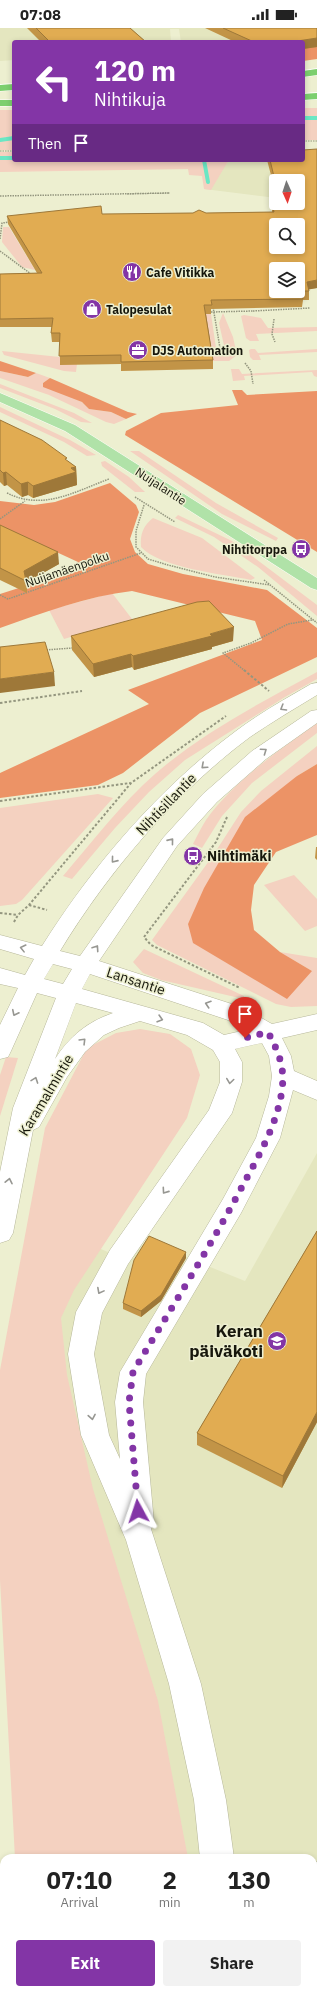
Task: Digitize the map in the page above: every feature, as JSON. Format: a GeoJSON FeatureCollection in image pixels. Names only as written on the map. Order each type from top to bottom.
{"type":"FeatureCollection","features":[{"type":"Feature","properties":{"kind":"highway"},"geometry":{"type":"LineString","coordinates":[[305,74],[317,72]]}},
{"type":"Feature","properties":{"kind":"highway"},"geometry":{"type":"LineString","coordinates":[[0,88],[12,87]]}},
{"type":"Feature","properties":{"kind":"highway"},"geometry":{"type":"LineString","coordinates":[[0,92],[12,92]]}},
{"type":"Feature","properties":{"kind":"highway"},"geometry":{"type":"LineString","coordinates":[[305,97],[317,96]]}},
{"type":"Feature","properties":{"kind":"highway"},"geometry":{"type":"LineString","coordinates":[[0,102],[12,103]]}},
{"type":"Feature","properties":{"kind":"highway"},"geometry":{"type":"LineString","coordinates":[[305,106],[317,106]]}},
{"type":"Feature","properties":{"kind":"main road","name":"Nuijalantie"},"geometry":{"type":"LineString","coordinates":[[0,397],[70,428],[317,585]]}},
{"type":"Feature","properties":{"kind":"street","name":"Nihtisillantie"},"geometry":{"type":"LineString","coordinates":[[46,954],[94,884],[130,842],[184,784],[234,741],[279,710],[317,688]]}},
{"type":"Feature","properties":{"kind":"street","name":"Nihtisillantie"},"geometry":{"type":"LineString","coordinates":[[68,993],[84,966],[170,842],[210,798],[259,754],[317,715]]}},
{"type":"Feature","properties":{"kind":"street","name":"Lansantie"},"geometry":{"type":"LineString","coordinates":[[0,942],[117,974],[236,1014],[268,1032]]}},
{"type":"Feature","properties":{"kind":"street"},"geometry":{"type":"LineString","coordinates":[[0,1051],[30,982],[46,954]]}},
{"type":"Feature","properties":{"kind":"street","name":"Lansantie"},"geometry":{"type":"LineString","coordinates":[[0,976],[30,982],[195,1029],[221,1044]]}},
{"type":"Feature","properties":{"kind":"street","name":"Karamalmintie"},"geometry":{"type":"LineString","coordinates":[[0,1233],[25,1108],[68,993]]}},
{"type":"Feature","properties":{"kind":"street","name":"Karamalmintie"},"geometry":{"type":"LineString","coordinates":[[17,1145],[71,1053],[96,1029],[139,1013]]}},
{"type":"Feature","properties":{"kind":"street"},"geometry":{"type":"LineString","coordinates":[[217,1854],[210,1800],[185,1684],[140,1540],[95,1435],[81,1354],[89,1312],[119,1257],[220,1113],[231,1082],[231,1062],[221,1044],[317,1022]]}},
{"type":"Feature","properties":{"kind":"street"},"geometry":{"type":"LineString","coordinates":[[140,1540],[129,1402],[133,1372],[232,1206],[268,1138],[281,1096],[283,1076],[280,1056],[268,1032]]}},
{"type":"Feature","properties":{"kind":"street"},"geometry":{"type":"LineString","coordinates":[[283,1076],[317,1091]]}},
{"type":"Feature","properties":{"kind":"path"},"geometry":{"type":"LineString","coordinates":[[305,141],[317,141]]}},
{"type":"Feature","properties":{"kind":"path"},"geometry":{"type":"LineString","coordinates":[[0,151],[12,151]]}},
{"type":"Feature","properties":{"kind":"path"},"geometry":{"type":"LineString","coordinates":[[0,196],[170,193]]}},
{"type":"Feature","properties":{"kind":"path"},"geometry":{"type":"LineString","coordinates":[[0,239],[2,223],[10,222]]}},
{"type":"Feature","properties":{"kind":"path"},"geometry":{"type":"LineString","coordinates":[[0,250],[9,256],[25,272],[35,274]]}},
{"type":"Feature","properties":{"kind":"path"},"geometry":{"type":"LineString","coordinates":[[210,349],[220,348],[213,307],[218,305]]}},
{"type":"Feature","properties":{"kind":"path"},"geometry":{"type":"LineString","coordinates":[[211,312],[310,308]]}},
{"type":"Feature","properties":{"kind":"path"},"geometry":{"type":"LineString","coordinates":[[274,318],[272,334],[275,342]]}},
{"type":"Feature","properties":{"kind":"path"},"geometry":{"type":"LineString","coordinates":[[245,363],[252,371],[253,384]]}},
{"type":"Feature","properties":{"kind":"path"},"geometry":{"type":"LineString","coordinates":[[7,493],[15,498],[25,501],[37,502],[111,478]]}},
{"type":"Feature","properties":{"kind":"path"},"geometry":{"type":"LineString","coordinates":[[0,519],[25,501]]}},
{"type":"Feature","properties":{"kind":"path"},"geometry":{"type":"LineString","coordinates":[[144,504],[136,531],[136,547],[148,559],[215,577],[271,585]]}},
{"type":"Feature","properties":{"kind":"path","name":"Nuijamäenpolku"},"geometry":{"type":"LineString","coordinates":[[0,595],[8,599],[141,553]]}},
{"type":"Feature","properties":{"kind":"path"},"geometry":{"type":"LineString","coordinates":[[269,691],[223,653],[251,643],[288,624],[312,619]]}},
{"type":"Feature","properties":{"kind":"path"},"geometry":{"type":"LineString","coordinates":[[38,650],[72,649],[77,646]]}},
{"type":"Feature","properties":{"kind":"path"},"geometry":{"type":"LineString","coordinates":[[0,703],[82,691]]}},
{"type":"Feature","properties":{"kind":"path"},"geometry":{"type":"LineString","coordinates":[[0,801],[131,783]]}},
{"type":"Feature","properties":{"kind":"path"},"geometry":{"type":"LineString","coordinates":[[228,815],[216,842],[144,937],[151,945],[244,990]]}},
{"type":"Feature","properties":{"kind":"path"},"geometry":{"type":"LineString","coordinates":[[0,913],[18,915]]}},
{"type":"Feature","properties":{"kind":"shaded area"},"geometry":{"type":"Polygon","coordinates":[[[0,28],[317,28],[317,37],[300,40],[181,40],[179,29],[170,29],[171,40],[12,40],[12,60],[0,61],[0,28]]]}},
{"type":"Feature","properties":{"kind":"shaded area"},"geometry":{"type":"Polygon","coordinates":[[[317,37],[317,59],[305,61],[305,40],[300,40],[317,37]]]}},
{"type":"Feature","properties":{"kind":"shaded area"},"geometry":{"type":"Polygon","coordinates":[[[305,108],[317,108],[317,140],[305,140],[305,108]]]}},
{"type":"Feature","properties":{"kind":"shaded area"},"geometry":{"type":"Polygon","coordinates":[[[0,110],[12,110],[12,150],[0,150],[0,110]]]}},
{"type":"Feature","properties":{"kind":"shaded area"},"geometry":{"type":"Polygon","coordinates":[[[0,152],[12,152],[12,162],[229,162],[211,190],[204,189],[202,176],[189,175],[188,169],[0,172],[0,152]]]}},
{"type":"Feature","properties":{"kind":"shaded area"},"geometry":{"type":"Polygon","coordinates":[[[317,152],[303,174],[269,174],[269,197],[204,189],[229,162],[305,162],[305,159],[317,152]]]}},
{"type":"Feature","properties":{"kind":"shaded area"},"geometry":{"type":"Polygon","coordinates":[[[3,227],[9,227],[35,270],[22,267],[2,242],[3,227]]]}},
{"type":"Feature","properties":{"kind":"shaded area"},"geometry":{"type":"Polygon","coordinates":[[[223,313],[233,337],[237,355],[229,361],[211,361],[210,352],[225,350],[219,323],[223,313]]]}},
{"type":"Feature","properties":{"kind":"shaded area"},"geometry":{"type":"Polygon","coordinates":[[[204,314],[211,314],[216,348],[209,348],[204,314]]]}},
{"type":"Feature","properties":{"kind":"shaded area"},"geometry":{"type":"Polygon","coordinates":[[[244,315],[261,318],[268,328],[317,327],[317,331],[256,334],[259,341],[250,341],[246,338],[241,316],[244,315]]]}},
{"type":"Feature","properties":{"kind":"shaded area"},"geometry":{"type":"Polygon","coordinates":[[[255,349],[258,353],[317,349],[317,352],[259,355],[261,360],[253,360],[250,357],[249,350],[255,349]]]}},
{"type":"Feature","properties":{"kind":"shaded area"},"geometry":{"type":"Polygon","coordinates":[[[2,351],[60,357],[77,364],[76,372],[64,371],[4,355],[2,351]]]}},
{"type":"Feature","properties":{"kind":"shaded area"},"geometry":{"type":"Polygon","coordinates":[[[0,361],[36,373],[28,377],[0,371],[0,361]]]}},
{"type":"Feature","properties":{"kind":"shaded area"},"geometry":{"type":"Polygon","coordinates":[[[231,369],[239,369],[242,374],[317,370],[317,377],[314,376],[312,372],[244,376],[245,380],[233,381],[231,369]]]}},
{"type":"Feature","properties":{"kind":"shaded area"},"geometry":{"type":"Polygon","coordinates":[[[0,371],[28,377],[36,373],[50,378],[43,383],[82,402],[89,409],[111,412],[126,419],[114,424],[106,422],[49,395],[0,378],[0,371]]]}},
{"type":"Feature","properties":{"kind":"shaded area"},"geometry":{"type":"Polygon","coordinates":[[[50,378],[128,412],[137,414],[126,419],[111,412],[89,409],[82,402],[43,387],[43,383],[50,378]]]}},
{"type":"Feature","properties":{"kind":"shaded area"},"geometry":{"type":"Polygon","coordinates":[[[0,384],[74,413],[92,423],[81,422],[55,409],[0,388],[0,384]]]}},
{"type":"Feature","properties":{"kind":"shaded area"},"geometry":{"type":"Polygon","coordinates":[[[232,390],[242,390],[247,395],[317,391],[317,552],[125,435],[126,431],[161,413],[238,405],[232,390]]]}},
{"type":"Feature","properties":{"kind":"shaded area"},"geometry":{"type":"Polygon","coordinates":[[[0,407],[70,440],[96,455],[87,456],[64,442],[0,412],[0,407]]]}},
{"type":"Feature","properties":{"kind":"shaded area"},"geometry":{"type":"Polygon","coordinates":[[[130,451],[139,451],[216,503],[278,538],[276,541],[222,514],[130,451]]]}},
{"type":"Feature","properties":{"kind":"shaded area"},"geometry":{"type":"Polygon","coordinates":[[[105,461],[129,477],[145,492],[135,492],[102,466],[101,462],[105,461]]]}},
{"type":"Feature","properties":{"kind":"shaded area"},"geometry":{"type":"Polygon","coordinates":[[[110,483],[136,505],[139,512],[130,539],[135,552],[148,564],[183,574],[267,590],[317,628],[317,657],[200,713],[123,773],[98,785],[0,798],[0,773],[149,704],[128,690],[262,640],[255,621],[132,591],[115,593],[82,601],[0,628],[0,594],[47,579],[78,562],[0,526],[0,501],[34,505],[55,502],[110,483]]]}},
{"type":"Feature","properties":{"kind":"shaded area"},"geometry":{"type":"Polygon","coordinates":[[[178,515],[232,541],[317,605],[317,616],[258,567],[214,537],[175,518],[178,515]]]}},
{"type":"Feature","properties":{"kind":"shaded area"},"geometry":{"type":"Polygon","coordinates":[[[153,518],[202,538],[255,578],[251,580],[193,569],[162,560],[150,554],[141,547],[141,538],[145,527],[153,518]]]}},
{"type":"Feature","properties":{"kind":"shaded area"},"geometry":{"type":"Polygon","coordinates":[[[112,593],[132,619],[64,639],[49,610],[112,593]]]}},
{"type":"Feature","properties":{"kind":"shaded area"},"geometry":{"type":"Polygon","coordinates":[[[317,672],[317,679],[285,697],[185,760],[149,792],[115,828],[72,879],[63,876],[130,798],[173,759],[233,718],[317,672]]]}},
{"type":"Feature","properties":{"kind":"shaded area"},"geometry":{"type":"Polygon","coordinates":[[[317,723],[317,733],[252,783],[222,816],[202,848],[193,844],[206,820],[229,793],[257,767],[317,723]]]}},
{"type":"Feature","properties":{"kind":"shaded area"},"geometry":{"type":"Polygon","coordinates":[[[317,746],[317,764],[297,776],[188,924],[312,971],[280,952],[317,958],[317,1006],[291,1007],[276,1004],[157,945],[152,940],[214,854],[241,812],[261,791],[317,746]]]}},
{"type":"Feature","properties":{"kind":"shaded area"},"geometry":{"type":"Polygon","coordinates":[[[317,764],[317,835],[276,852],[254,885],[251,910],[254,930],[280,952],[312,971],[287,999],[193,943],[188,924],[204,888],[245,817],[297,776],[317,764]]]}},
{"type":"Feature","properties":{"kind":"shaded area"},"geometry":{"type":"Polygon","coordinates":[[[98,794],[113,798],[22,900],[16,904],[0,906],[0,808],[98,794]]]}},
{"type":"Feature","properties":{"kind":"shaded area"},"geometry":{"type":"Polygon","coordinates":[[[294,875],[317,899],[317,926],[305,931],[264,885],[294,875]]]}},
{"type":"Feature","properties":{"kind":"shaded area"},"geometry":{"type":"Polygon","coordinates":[[[144,949],[244,996],[244,999],[161,980],[143,973],[133,962],[144,949]]]}},
{"type":"Feature","properties":{"kind":"shaded area"},"geometry":{"type":"Polygon","coordinates":[[[140,1029],[170,1034],[191,1049],[200,1075],[187,1118],[74,1290],[61,1318],[67,1375],[93,1489],[158,1701],[187,1854],[15,1854],[0,1580],[0,1370],[45,1128],[87,1048],[116,1033],[140,1029]]]}},
{"type":"Feature","properties":{"kind":"shaded area"},"geometry":{"type":"Polygon","coordinates":[[[6,1057],[18,1058],[0,1116],[0,1075],[6,1057]]]}},
{"type":"Feature","properties":{"kind":"shaded area"},"geometry":{"type":"Polygon","coordinates":[[[317,1153],[317,1854],[114,1854],[43,1252],[101,1249],[119,1257],[148,1242],[245,1281],[317,1153]]]}},
{"type":"Feature","properties":{"kind":"building"},"geometry":{"type":"Polygon","coordinates":[[[36,28],[130,28],[144,40],[48,40],[36,28]]]}},
{"type":"Feature","properties":{"kind":"building"},"geometry":{"type":"Polygon","coordinates":[[[223,28],[317,28],[317,38],[304,40],[250,40],[223,28]]]}},
{"type":"Feature","properties":{"kind":"building"},"geometry":{"type":"Polygon","coordinates":[[[317,149],[317,280],[307,282],[309,291],[305,291],[305,262],[269,262],[269,298],[303,299],[211,300],[212,305],[204,305],[213,360],[121,362],[121,355],[59,356],[60,333],[51,333],[53,318],[0,319],[0,274],[42,273],[7,216],[101,206],[102,214],[193,213],[199,210],[206,213],[274,212],[274,210],[305,210],[305,174],[273,174],[270,162],[305,162],[305,150],[317,149]]]}},
{"type":"Feature","properties":{"kind":"building"},"geometry":{"type":"Polygon","coordinates":[[[0,420],[42,440],[67,458],[65,459],[76,467],[71,468],[76,472],[33,486],[28,482],[21,484],[6,472],[3,473],[0,470],[0,420]]]}},
{"type":"Feature","properties":{"kind":"building"},"geometry":{"type":"Polygon","coordinates":[[[0,525],[58,552],[24,571],[26,581],[0,568],[0,525]]]}},
{"type":"Feature","properties":{"kind":"building"},"geometry":{"type":"Polygon","coordinates":[[[209,601],[234,627],[210,634],[212,636],[133,656],[131,654],[93,664],[71,636],[197,602],[209,601]]]}},
{"type":"Feature","properties":{"kind":"building"},"geometry":{"type":"Polygon","coordinates":[[[45,642],[54,672],[0,679],[0,647],[45,642]]]}},
{"type":"Feature","properties":{"kind":"building"},"geometry":{"type":"Polygon","coordinates":[[[317,1231],[317,1412],[283,1476],[197,1433],[317,1231]]]}},
{"type":"Feature","properties":{"kind":"building"},"geometry":{"type":"Polygon","coordinates":[[[149,1236],[186,1252],[161,1295],[141,1311],[123,1303],[134,1260],[149,1236]]]}},
{"type":"Feature","properties":{"kind":"waterway"},"geometry":{"type":"LineString","coordinates":[[305,118],[317,118]]}},
{"type":"Feature","properties":{"kind":"waterway"},"geometry":{"type":"LineString","coordinates":[[0,140],[12,138]]}},
{"type":"Feature","properties":{"kind":"waterway"},"geometry":{"type":"LineString","coordinates":[[0,158],[12,158]]}},
{"type":"Feature","properties":{"kind":"waterway"},"geometry":{"type":"LineString","coordinates":[[204,162],[208,182]]}},
{"type":"Feature","properties":{"kind":"place","name":"Cafe Vitikka"},"geometry":{"type":"Point","coordinates":[132,272]}},
{"type":"Feature","properties":{"kind":"place","name":"Talopesulat"},"geometry":{"type":"Point","coordinates":[92,309]}},
{"type":"Feature","properties":{"kind":"place","name":"DJS Automation"},"geometry":{"type":"Point","coordinates":[138,350]}},
{"type":"Feature","properties":{"kind":"place","name":"Nihtitorppa"},"geometry":{"type":"Point","coordinates":[301,549]}},
{"type":"Feature","properties":{"kind":"place","name":"Nihtimäki"},"geometry":{"type":"Point","coordinates":[193,856]}},
{"type":"Feature","properties":{"kind":"place","name":"Keran päiväkoti"},"geometry":{"type":"Point","coordinates":[277,1341]}},
{"type":"Feature","properties":{"kind":"route"},"geometry":{"type":"LineString","coordinates":[[138,1511],[129,1402],[133,1372],[232,1206],[268,1138],[281,1096],[283,1076],[280,1056],[268,1032],[245,1038]]}}]}
